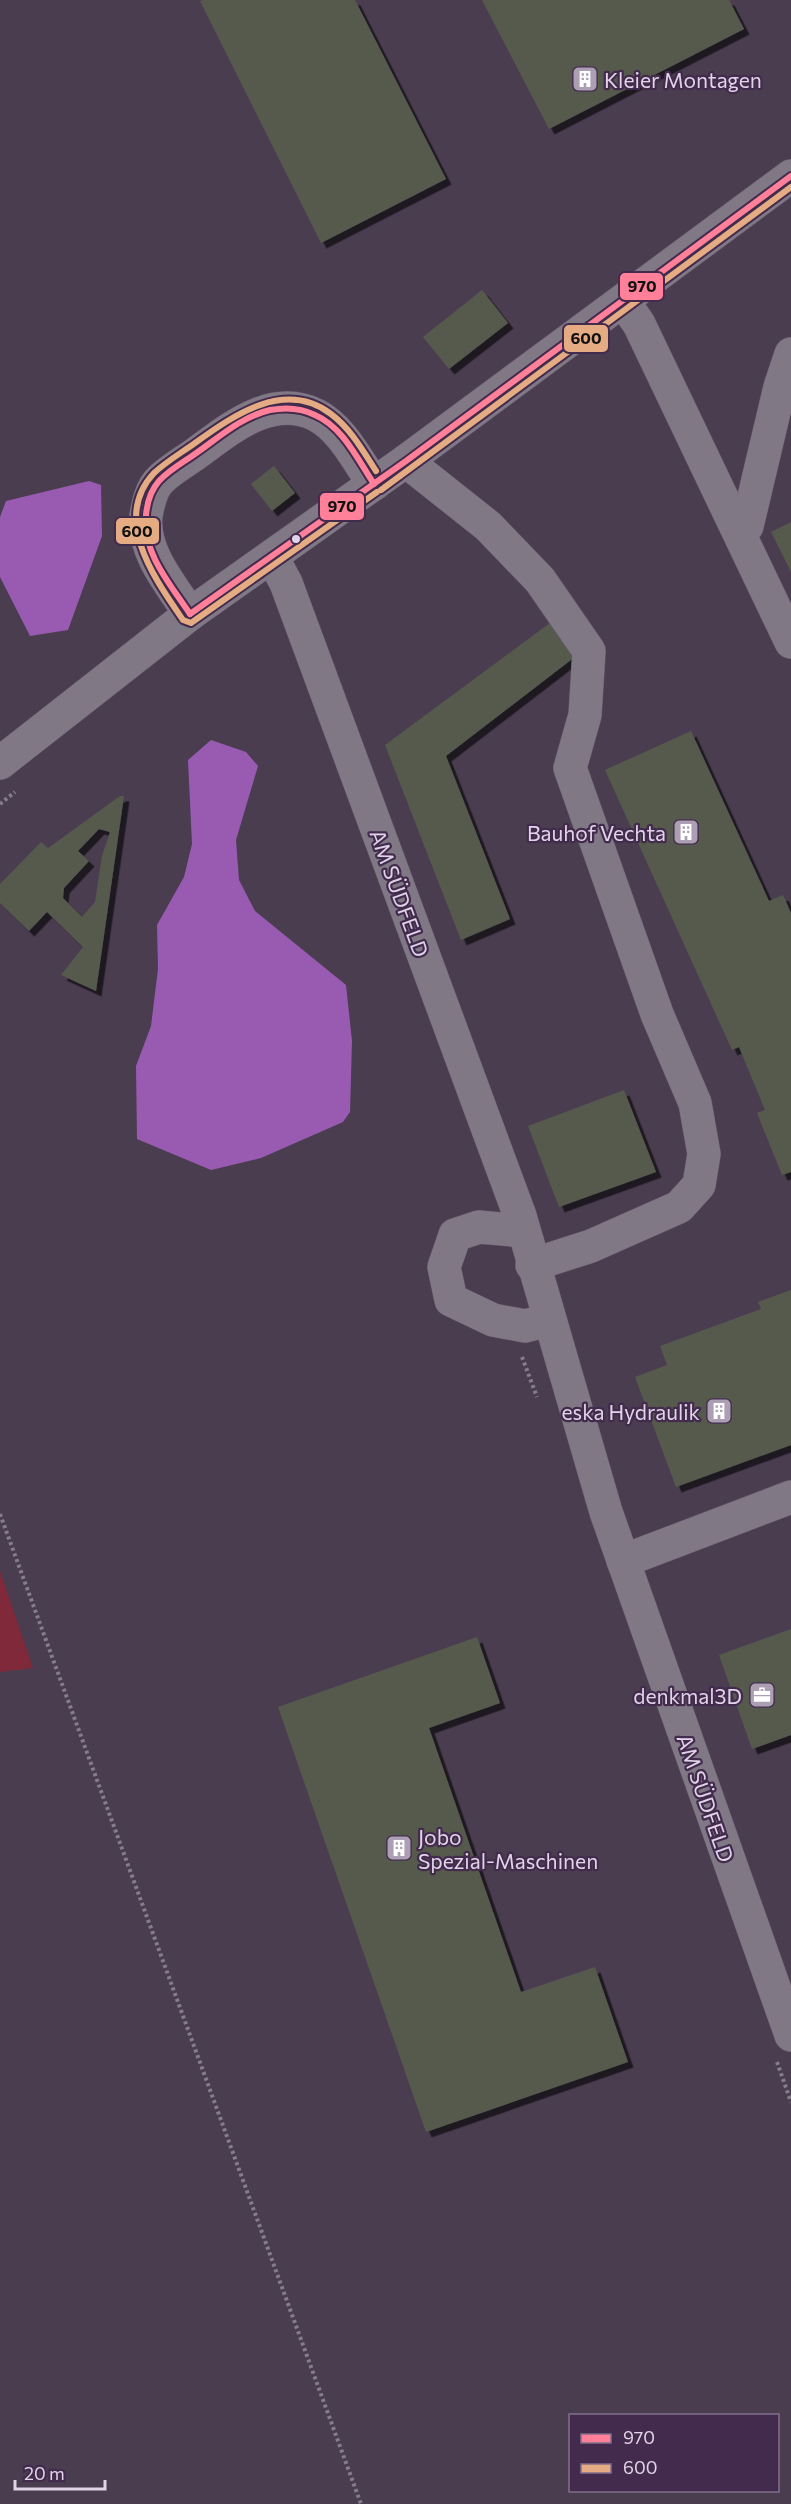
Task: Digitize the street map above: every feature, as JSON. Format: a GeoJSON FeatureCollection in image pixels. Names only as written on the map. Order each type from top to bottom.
{"type":"FeatureCollection","features":[{"type":"Feature","properties":{"kind":"street"},"geometry":{"type":"LineString","coordinates":[[0,763],[190,614],[406,461],[790,178]]}},
{"type":"Feature","properties":{"kind":"street"},"geometry":{"type":"LineString","coordinates":[[623,302],[639,324],[791,642]]}},
{"type":"Feature","properties":{"kind":"street"},"geometry":{"type":"LineString","coordinates":[[739,532],[747,526],[780,387],[791,354]]}},
{"type":"Feature","properties":{"kind":"street"},"geometry":{"type":"LineString","coordinates":[[190,614],[162,572],[150,545],[146,519],[150,497],[160,479],[242,420],[270,410],[298,409],[317,415],[332,426],[374,484]]}},
{"type":"Feature","properties":{"kind":"street"},"geometry":{"type":"LineString","coordinates":[[406,461],[472,512],[503,541],[540,580],[589,651],[585,715],[570,768],[657,1014],[695,1103],[704,1154],[699,1185],[678,1207],[591,1246],[532,1264]]}},
{"type":"Feature","properties":{"kind":"street","name":"AM SÜDFELD"},"geometry":{"type":"LineString","coordinates":[[272,557],[286,583],[524,1231],[606,1512],[791,2035]]}},
{"type":"Feature","properties":{"kind":"street"},"geometry":{"type":"LineString","coordinates":[[524,1231],[479,1227],[454,1235],[444,1267],[451,1300],[493,1320],[525,1326],[549,1320]]}},
{"type":"Feature","properties":{"kind":"street"},"geometry":{"type":"LineString","coordinates":[[623,1561],[791,1497]]}},
{"type":"Feature","properties":{"kind":"path"},"geometry":{"type":"LineString","coordinates":[[0,1514],[362,2504]]}},
{"type":"Feature","properties":{"kind":"shaded area"},"geometry":{"type":"Polygon","coordinates":[[[89,481],[101,485],[102,536],[68,630],[30,636],[0,577],[0,517],[6,501],[89,481]]]}},
{"type":"Feature","properties":{"kind":"shaded area"},"geometry":{"type":"Polygon","coordinates":[[[211,740],[246,752],[258,766],[236,840],[239,880],[255,911],[346,985],[352,1041],[350,1112],[343,1122],[261,1158],[211,1170],[137,1139],[136,1066],[151,1026],[158,969],[157,925],[184,877],[192,844],[188,760],[211,740]]]}},
{"type":"Feature","properties":{"kind":"shaded area"},"geometry":{"type":"Polygon","coordinates":[[[0,1571],[33,1668],[0,1672],[0,1571]]]}},
{"type":"Feature","properties":{"kind":"building"},"geometry":{"type":"Polygon","coordinates":[[[355,0],[446,179],[321,243],[200,1],[355,0]]]}},
{"type":"Feature","properties":{"kind":"building","name":"Kleier Montagen"},"geometry":{"type":"Polygon","coordinates":[[[482,0],[729,0],[744,29],[549,129],[482,0]]]}},
{"type":"Feature","properties":{"kind":"building"},"geometry":{"type":"Polygon","coordinates":[[[482,290],[508,323],[449,369],[423,337],[482,290]]]}},
{"type":"Feature","properties":{"kind":"building"},"geometry":{"type":"Polygon","coordinates":[[[274,466],[295,493],[272,511],[251,484],[274,466]]]}},
{"type":"Feature","properties":{"kind":"building"},"geometry":{"type":"Polygon","coordinates":[[[791,522],[791,572],[771,532],[791,522]]]}},
{"type":"Feature","properties":{"kind":"building"},"geometry":{"type":"Polygon","coordinates":[[[554,620],[580,653],[446,756],[510,919],[461,940],[385,745],[554,620]]]}},
{"type":"Feature","properties":{"kind":"building","name":"Bauhof Vechta"},"geometry":{"type":"Polygon","coordinates":[[[691,731],[769,901],[783,895],[791,913],[791,1172],[782,1175],[757,1113],[765,1110],[739,1047],[732,1050],[605,770],[691,731]]]}},
{"type":"Feature","properties":{"kind":"building"},"geometry":{"type":"Polygon","coordinates":[[[120,796],[124,796],[96,991],[61,975],[83,947],[47,912],[29,931],[0,903],[0,884],[41,842],[48,848],[120,796]],[[99,829],[78,851],[89,861],[64,888],[63,898],[82,917],[95,902],[102,856],[110,832],[99,829]]]}},
{"type":"Feature","properties":{"kind":"building"},"geometry":{"type":"Polygon","coordinates":[[[624,1090],[656,1172],[559,1207],[528,1126],[624,1090]]]}},
{"type":"Feature","properties":{"kind":"building","name":"eska Hydraulik"},"geometry":{"type":"Polygon","coordinates":[[[791,1290],[791,1445],[676,1487],[635,1377],[667,1365],[660,1346],[761,1309],[758,1302],[791,1290]]]}},
{"type":"Feature","properties":{"kind":"building","name":"denkmal3D"},"geometry":{"type":"Polygon","coordinates":[[[791,1629],[791,1735],[752,1749],[719,1655],[791,1629]]]}},
{"type":"Feature","properties":{"kind":"building","name":"Jobo Spezial-Maschinen"},"geometry":{"type":"Polygon","coordinates":[[[477,1637],[500,1703],[429,1728],[521,1992],[595,1967],[628,2062],[426,2132],[278,1707],[477,1637]]]}},
{"type":"Feature","properties":{"kind":"transit line","name":"970"},"geometry":{"type":"LineString","coordinates":[[190,614],[406,461],[791,176]]}},
{"type":"Feature","properties":{"kind":"transit line","name":"600"},"geometry":{"type":"LineString","coordinates":[[381,490],[791,187]]}},
{"type":"Feature","properties":{"kind":"transit line","name":"600"},"geometry":{"type":"LineString","coordinates":[[376,471],[351,433],[331,414],[314,404],[296,400],[278,400],[243,412],[226,422],[154,473],[142,491],[136,510],[137,529],[150,568],[183,620],[191,623],[377,492]]}},
{"type":"Feature","properties":{"kind":"transit line","name":"970"},"geometry":{"type":"LineString","coordinates":[[190,614],[159,568],[146,529],[148,502],[152,493],[159,481],[174,468],[229,430],[259,413],[293,409],[315,415],[334,427],[349,445],[374,484]]}},
{"type":"Feature","properties":{"kind":"place","name":"Kleier Montagen"},"geometry":{"type":"Point","coordinates":[585,79]}},
{"type":"Feature","properties":{"kind":"place","name":"Bauhof Vechta"},"geometry":{"type":"Point","coordinates":[686,832]}},
{"type":"Feature","properties":{"kind":"place","name":"eska Hydraulik"},"geometry":{"type":"Point","coordinates":[719,1411]}},
{"type":"Feature","properties":{"kind":"place","name":"denkmal3D"},"geometry":{"type":"Point","coordinates":[762,1695]}},
{"type":"Feature","properties":{"kind":"place","name":"Jobo Spezial-Maschinen"},"geometry":{"type":"Point","coordinates":[399,1848]}}]}
